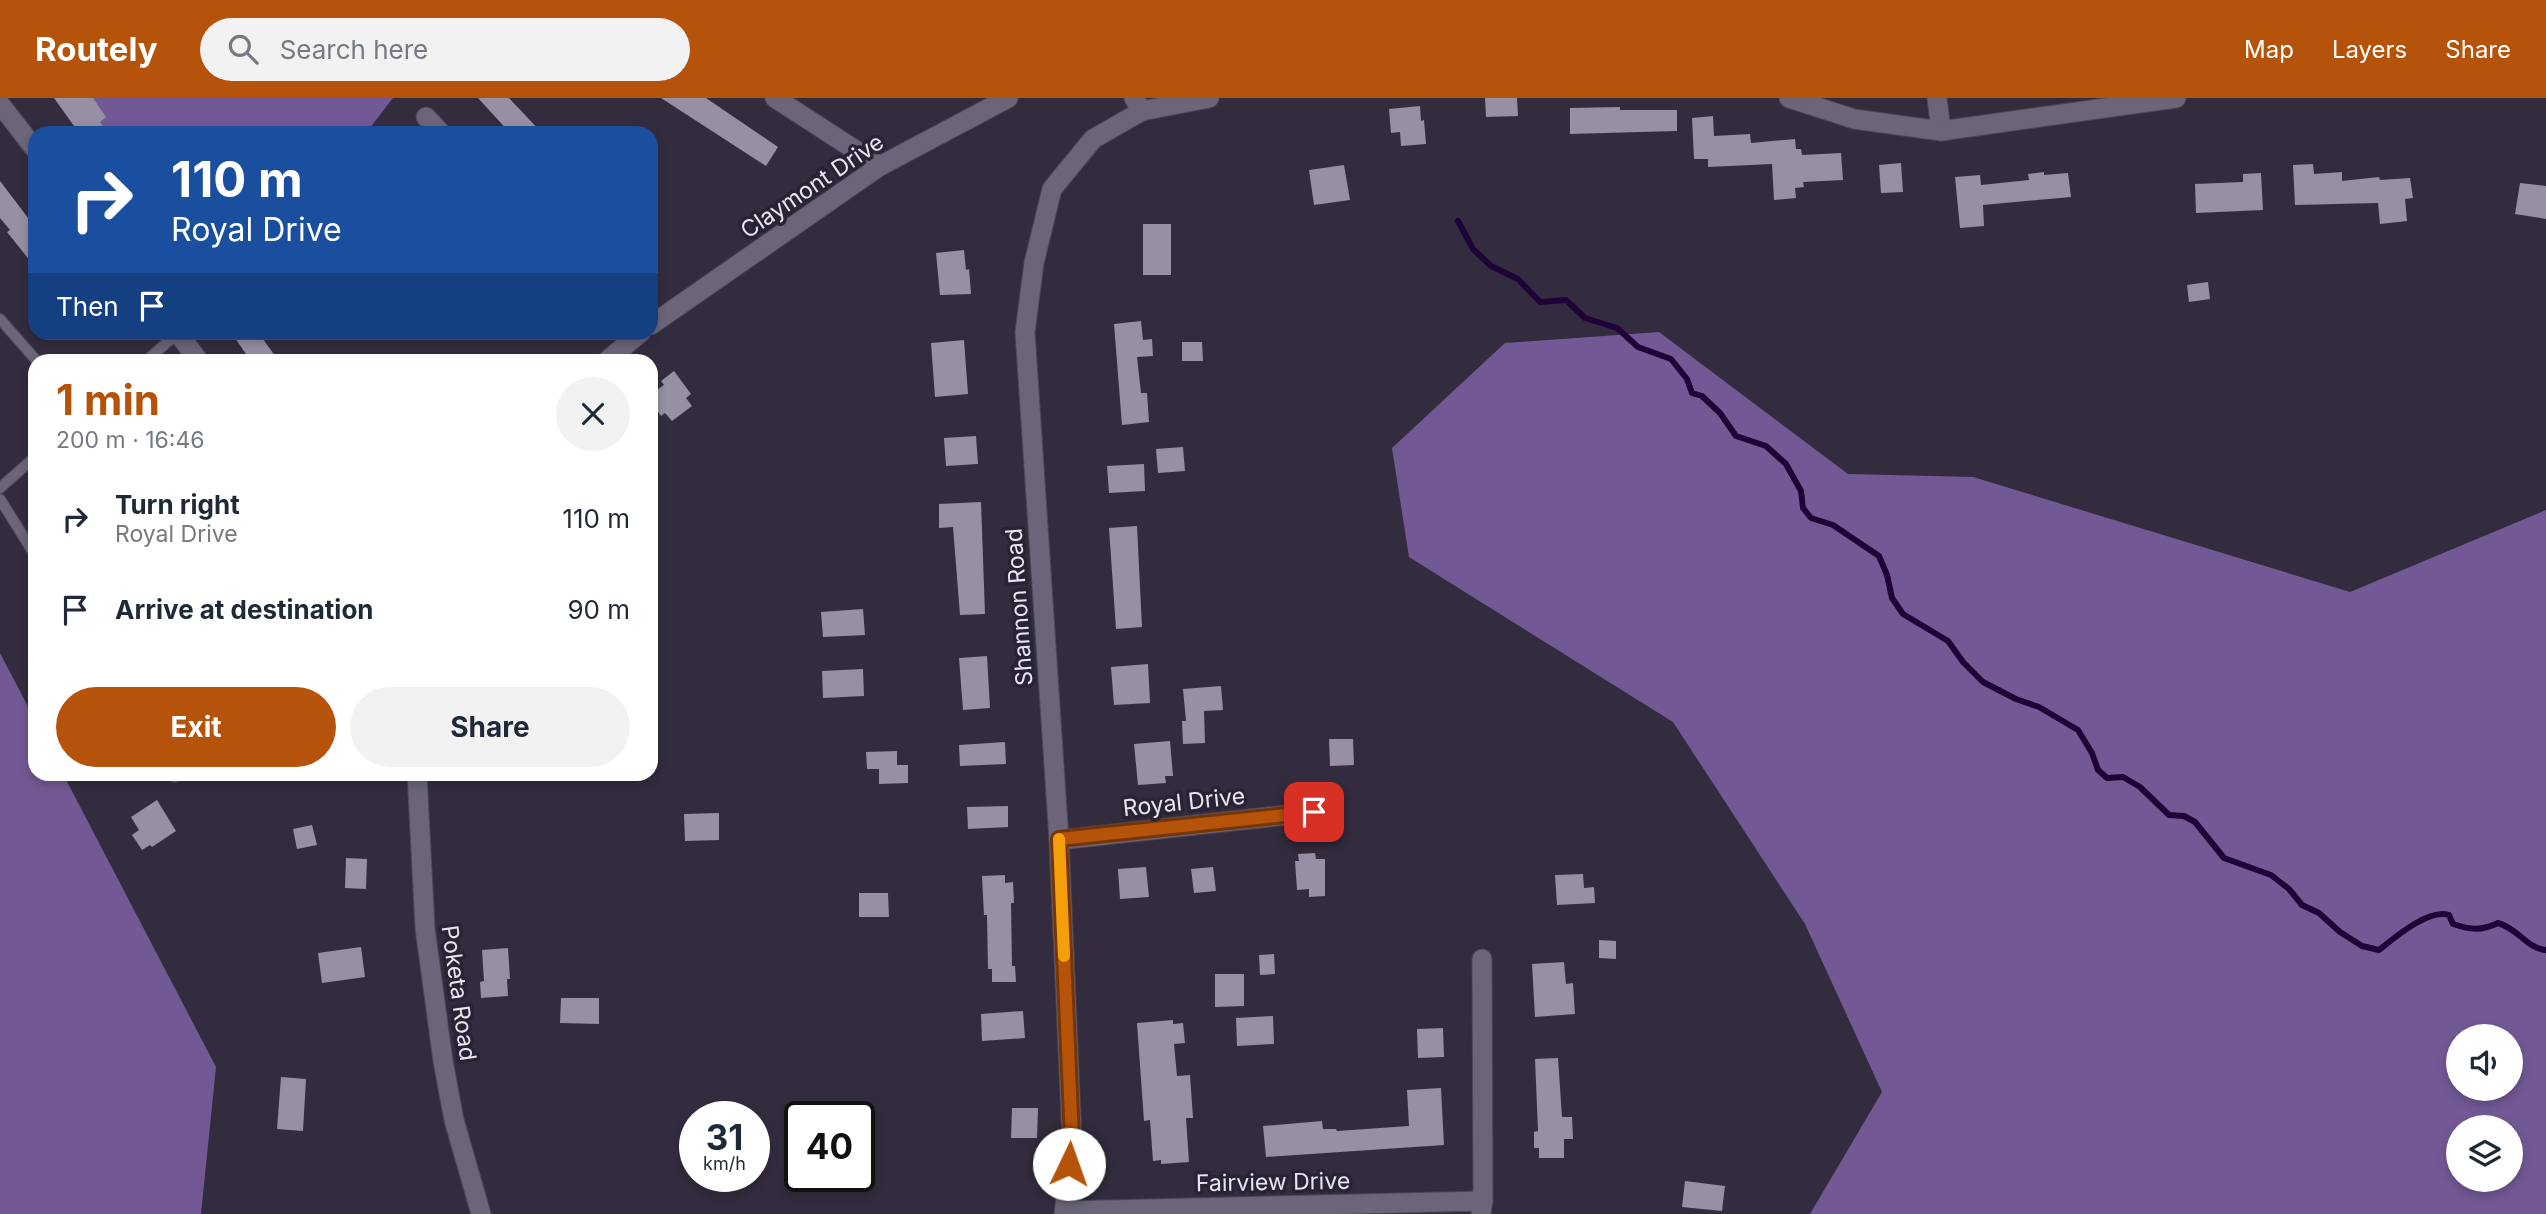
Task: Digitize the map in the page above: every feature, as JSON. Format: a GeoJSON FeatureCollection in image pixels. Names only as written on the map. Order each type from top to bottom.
{"type":"FeatureCollection","features":[{"type":"Feature","properties":{"kind":"street"},"geometry":{"type":"LineString","coordinates":[[775,98],[880,166]]}},
{"type":"Feature","properties":{"kind":"street","name":"Claymont Drive"},"geometry":{"type":"LineString","coordinates":[[658,321],[880,166],[1008,98]]}},
{"type":"Feature","properties":{"kind":"street","name":"Shannon Road"},"geometry":{"type":"LineString","coordinates":[[1064,1213],[1072,1140],[1059,839],[1025,332],[1034,263],[1052,189],[1094,139],[1138,104],[1209,98]]}},
{"type":"Feature","properties":{"kind":"street"},"geometry":{"type":"LineString","coordinates":[[1789,98],[1854,119],[1941,131],[2175,98]]}},
{"type":"Feature","properties":{"kind":"street"},"geometry":{"type":"LineString","coordinates":[[1937,98],[1941,131]]}},
{"type":"Feature","properties":{"kind":"street"},"geometry":{"type":"LineString","coordinates":[[0,104],[28,140]]}},
{"type":"Feature","properties":{"kind":"street"},"geometry":{"type":"LineString","coordinates":[[426,117],[434,126]]}},
{"type":"Feature","properties":{"kind":"street"},"geometry":{"type":"LineString","coordinates":[[182,340],[193,354]]}},
{"type":"Feature","properties":{"kind":"street"},"geometry":{"type":"LineString","coordinates":[[614,354],[628,340]]}},
{"type":"Feature","properties":{"kind":"street","name":"Poketa Road"},"geometry":{"type":"LineString","coordinates":[[417,781],[425,928],[443,1060],[454,1120],[481,1214]]}},
{"type":"Feature","properties":{"kind":"street","name":"Royal Drive"},"geometry":{"type":"LineString","coordinates":[[1059,839],[1314,812]]}},
{"type":"Feature","properties":{"kind":"street"},"geometry":{"type":"LineString","coordinates":[[1482,959],[1482,1207]]}},
{"type":"Feature","properties":{"kind":"street","name":"Fairview Drive"},"geometry":{"type":"LineString","coordinates":[[1064,1213],[1482,1207]]}},
{"type":"Feature","properties":{"kind":"lane"},"geometry":{"type":"LineString","coordinates":[[0,319],[31,354]]}},
{"type":"Feature","properties":{"kind":"lane"},"geometry":{"type":"LineString","coordinates":[[154,354],[169,340]]}},
{"type":"Feature","properties":{"kind":"lane"},"geometry":{"type":"LineString","coordinates":[[0,488],[28,463]]}},
{"type":"Feature","properties":{"kind":"lane"},"geometry":{"type":"LineString","coordinates":[[0,499],[28,544]]}},
{"type":"Feature","properties":{"kind":"shaded area"},"geometry":{"type":"Polygon","coordinates":[[[67,98],[393,98],[371,126],[93,126],[67,98]]]}},
{"type":"Feature","properties":{"kind":"shaded area"},"geometry":{"type":"Polygon","coordinates":[[[1659,332],[1848,474],[1973,477],[2350,592],[2546,510],[2546,1214],[1810,1214],[1882,1092],[1805,924],[1673,722],[1409,557],[1392,448],[1505,343],[1659,332]]]}},
{"type":"Feature","properties":{"kind":"shaded area"},"geometry":{"type":"Polygon","coordinates":[[[0,653],[28,707],[28,781],[67,781],[216,1067],[201,1214],[0,1214],[0,653]]]}},
{"type":"Feature","properties":{"kind":"building"},"geometry":{"type":"Polygon","coordinates":[[[54,98],[93,98],[106,117],[100,122],[103,126],[74,126],[54,98]]]}},
{"type":"Feature","properties":{"kind":"building"},"geometry":{"type":"Polygon","coordinates":[[[478,98],[509,98],[535,126],[504,126],[478,98]]]}},
{"type":"Feature","properties":{"kind":"building"},"geometry":{"type":"Polygon","coordinates":[[[661,98],[706,98],[778,147],[766,166],[661,98]]]}},
{"type":"Feature","properties":{"kind":"building"},"geometry":{"type":"Polygon","coordinates":[[[1485,98],[1517,98],[1518,116],[1486,117],[1485,98]]]}},
{"type":"Feature","properties":{"kind":"building"},"geometry":{"type":"Polygon","coordinates":[[[1420,106],[1426,144],[1401,146],[1400,132],[1391,133],[1389,109],[1420,106]]]}},
{"type":"Feature","properties":{"kind":"building"},"geometry":{"type":"Polygon","coordinates":[[[1620,107],[1620,110],[1677,110],[1677,131],[1570,134],[1570,108],[1620,107]]]}},
{"type":"Feature","properties":{"kind":"building"},"geometry":{"type":"Polygon","coordinates":[[[1713,116],[1714,136],[1750,134],[1751,143],[1795,139],[1796,149],[1801,149],[1802,155],[1841,153],[1843,180],[1803,182],[1804,187],[1795,188],[1796,198],[1774,200],[1772,164],[1708,167],[1708,159],[1694,159],[1692,118],[1713,116]]]}},
{"type":"Feature","properties":{"kind":"building"},"geometry":{"type":"Polygon","coordinates":[[[1901,163],[1903,192],[1881,193],[1879,165],[1901,163]]]}},
{"type":"Feature","properties":{"kind":"building"},"geometry":{"type":"Polygon","coordinates":[[[2313,164],[2314,174],[2342,172],[2342,181],[2379,177],[2380,180],[2410,178],[2413,198],[2405,199],[2407,221],[2380,224],[2378,203],[2295,205],[2293,165],[2313,164]]]}},
{"type":"Feature","properties":{"kind":"building"},"geometry":{"type":"Polygon","coordinates":[[[1344,165],[1350,200],[1314,205],[1309,170],[1344,165]]]}},
{"type":"Feature","properties":{"kind":"building"},"geometry":{"type":"Polygon","coordinates":[[[2044,172],[2044,175],[2068,173],[2071,197],[1983,205],[1984,226],[1960,228],[1955,177],[1980,175],[1981,185],[2029,180],[2028,174],[2044,172]]]}},
{"type":"Feature","properties":{"kind":"building"},"geometry":{"type":"Polygon","coordinates":[[[2261,173],[2263,210],[2196,213],[2195,184],[2243,182],[2243,174],[2261,173]]]}},
{"type":"Feature","properties":{"kind":"building"},"geometry":{"type":"Polygon","coordinates":[[[0,181],[28,218],[28,258],[7,232],[10,230],[0,218],[0,181]]]}},
{"type":"Feature","properties":{"kind":"building"},"geometry":{"type":"Polygon","coordinates":[[[2520,183],[2546,186],[2546,219],[2515,214],[2520,183]]]}},
{"type":"Feature","properties":{"kind":"building"},"geometry":{"type":"Polygon","coordinates":[[[1143,224],[1171,224],[1171,275],[1143,275],[1143,224]]]}},
{"type":"Feature","properties":{"kind":"building"},"geometry":{"type":"Polygon","coordinates":[[[964,250],[971,294],[940,295],[936,253],[964,250]]]}},
{"type":"Feature","properties":{"kind":"building"},"geometry":{"type":"Polygon","coordinates":[[[2208,282],[2210,299],[2189,302],[2187,285],[2208,282]]]}},
{"type":"Feature","properties":{"kind":"building"},"geometry":{"type":"Polygon","coordinates":[[[1141,321],[1143,340],[1152,339],[1153,356],[1137,357],[1141,393],[1147,393],[1149,422],[1122,425],[1114,324],[1141,321]]]}},
{"type":"Feature","properties":{"kind":"building"},"geometry":{"type":"Polygon","coordinates":[[[236,340],[264,340],[274,354],[246,354],[236,340]]]}},
{"type":"Feature","properties":{"kind":"building"},"geometry":{"type":"Polygon","coordinates":[[[964,340],[968,394],[935,397],[931,343],[964,340]]]}},
{"type":"Feature","properties":{"kind":"building"},"geometry":{"type":"Polygon","coordinates":[[[1182,342],[1202,342],[1203,361],[1182,361],[1182,342]]]}},
{"type":"Feature","properties":{"kind":"building"},"geometry":{"type":"Polygon","coordinates":[[[674,371],[691,394],[686,398],[692,406],[672,421],[665,413],[661,416],[658,412],[658,389],[664,385],[661,381],[674,371]]]}},
{"type":"Feature","properties":{"kind":"building"},"geometry":{"type":"Polygon","coordinates":[[[976,436],[978,464],[946,466],[944,438],[976,436]]]}},
{"type":"Feature","properties":{"kind":"building"},"geometry":{"type":"Polygon","coordinates":[[[1183,447],[1185,471],[1158,473],[1156,449],[1183,447]]]}},
{"type":"Feature","properties":{"kind":"building"},"geometry":{"type":"Polygon","coordinates":[[[1144,464],[1145,491],[1109,493],[1107,466],[1144,464]]]}},
{"type":"Feature","properties":{"kind":"building"},"geometry":{"type":"Polygon","coordinates":[[[981,502],[985,614],[960,615],[953,527],[939,528],[939,504],[981,502]]]}},
{"type":"Feature","properties":{"kind":"building"},"geometry":{"type":"Polygon","coordinates":[[[1137,526],[1142,627],[1116,629],[1109,528],[1137,526]]]}},
{"type":"Feature","properties":{"kind":"building"},"geometry":{"type":"Polygon","coordinates":[[[863,609],[865,635],[823,637],[821,612],[863,609]]]}},
{"type":"Feature","properties":{"kind":"building"},"geometry":{"type":"Polygon","coordinates":[[[987,656],[990,708],[963,710],[959,658],[987,656]]]}},
{"type":"Feature","properties":{"kind":"building"},"geometry":{"type":"Polygon","coordinates":[[[1148,664],[1150,703],[1114,705],[1111,667],[1148,664]]]}},
{"type":"Feature","properties":{"kind":"building"},"geometry":{"type":"Polygon","coordinates":[[[863,669],[864,696],[823,698],[822,671],[863,669]]]}},
{"type":"Feature","properties":{"kind":"building"},"geometry":{"type":"Polygon","coordinates":[[[1221,686],[1223,710],[1204,711],[1205,743],[1183,744],[1182,721],[1186,721],[1183,689],[1221,686]]]}},
{"type":"Feature","properties":{"kind":"building"},"geometry":{"type":"Polygon","coordinates":[[[1329,739],[1353,739],[1354,765],[1330,766],[1329,739]]]}},
{"type":"Feature","properties":{"kind":"building"},"geometry":{"type":"Polygon","coordinates":[[[1170,741],[1173,776],[1165,776],[1166,783],[1138,785],[1134,744],[1170,741]]]}},
{"type":"Feature","properties":{"kind":"building"},"geometry":{"type":"Polygon","coordinates":[[[1005,742],[1006,764],[960,766],[959,745],[1005,742]]]}},
{"type":"Feature","properties":{"kind":"building"},"geometry":{"type":"Polygon","coordinates":[[[897,751],[897,765],[908,765],[908,783],[879,784],[879,769],[867,769],[866,752],[897,751]]]}},
{"type":"Feature","properties":{"kind":"building"},"geometry":{"type":"Polygon","coordinates":[[[157,800],[176,831],[152,847],[150,845],[142,850],[132,835],[139,830],[131,817],[157,800]]]}},
{"type":"Feature","properties":{"kind":"building"},"geometry":{"type":"Polygon","coordinates":[[[1008,806],[1008,827],[968,829],[967,807],[1008,806]]]}},
{"type":"Feature","properties":{"kind":"building"},"geometry":{"type":"Polygon","coordinates":[[[719,813],[719,840],[685,841],[684,814],[719,813]]]}},
{"type":"Feature","properties":{"kind":"building"},"geometry":{"type":"Polygon","coordinates":[[[312,825],[317,845],[297,849],[293,829],[312,825]]]}},
{"type":"Feature","properties":{"kind":"building"},"geometry":{"type":"Polygon","coordinates":[[[1315,853],[1316,859],[1325,859],[1325,896],[1309,897],[1309,889],[1297,890],[1295,861],[1299,861],[1298,854],[1315,853]]]}},
{"type":"Feature","properties":{"kind":"building"},"geometry":{"type":"Polygon","coordinates":[[[346,858],[367,859],[366,889],[345,888],[346,858]]]}},
{"type":"Feature","properties":{"kind":"building"},"geometry":{"type":"Polygon","coordinates":[[[1146,867],[1149,897],[1120,899],[1118,869],[1146,867]]]}},
{"type":"Feature","properties":{"kind":"building"},"geometry":{"type":"Polygon","coordinates":[[[1213,867],[1216,891],[1194,893],[1191,869],[1213,867]]]}},
{"type":"Feature","properties":{"kind":"building"},"geometry":{"type":"Polygon","coordinates":[[[1583,874],[1584,888],[1594,887],[1595,903],[1557,905],[1555,875],[1583,874]]]}},
{"type":"Feature","properties":{"kind":"building"},"geometry":{"type":"Polygon","coordinates":[[[1005,875],[1005,883],[1013,882],[1012,966],[1015,966],[1016,982],[992,982],[992,969],[988,969],[987,915],[984,915],[982,876],[1005,875]]]}},
{"type":"Feature","properties":{"kind":"building"},"geometry":{"type":"Polygon","coordinates":[[[859,893],[888,893],[889,917],[859,917],[859,893]]]}},
{"type":"Feature","properties":{"kind":"building"},"geometry":{"type":"Polygon","coordinates":[[[1599,940],[1616,941],[1616,959],[1599,958],[1599,940]]]}},
{"type":"Feature","properties":{"kind":"building"},"geometry":{"type":"Polygon","coordinates":[[[361,947],[365,977],[322,983],[318,953],[361,947]]]}},
{"type":"Feature","properties":{"kind":"building"},"geometry":{"type":"Polygon","coordinates":[[[508,948],[508,996],[481,998],[480,982],[484,981],[482,950],[508,948]]]}},
{"type":"Feature","properties":{"kind":"building"},"geometry":{"type":"Polygon","coordinates":[[[1274,954],[1275,974],[1260,975],[1259,955],[1274,954]]]}},
{"type":"Feature","properties":{"kind":"building"},"geometry":{"type":"Polygon","coordinates":[[[1564,962],[1566,984],[1573,983],[1575,1014],[1535,1017],[1532,964],[1564,962]]]}},
{"type":"Feature","properties":{"kind":"building"},"geometry":{"type":"Polygon","coordinates":[[[1215,974],[1244,974],[1244,1006],[1215,1007],[1215,974]]]}},
{"type":"Feature","properties":{"kind":"building"},"geometry":{"type":"Polygon","coordinates":[[[561,998],[599,998],[599,1024],[560,1023],[561,998]]]}},
{"type":"Feature","properties":{"kind":"building"},"geometry":{"type":"Polygon","coordinates":[[[1023,1011],[1025,1038],[982,1041],[981,1014],[1023,1011]]]}},
{"type":"Feature","properties":{"kind":"building"},"geometry":{"type":"Polygon","coordinates":[[[1273,1016],[1274,1044],[1237,1046],[1236,1018],[1273,1016]]]}},
{"type":"Feature","properties":{"kind":"building"},"geometry":{"type":"Polygon","coordinates":[[[1173,1020],[1173,1024],[1183,1023],[1185,1043],[1174,1044],[1177,1076],[1190,1075],[1193,1118],[1186,1118],[1189,1162],[1161,1164],[1161,1160],[1153,1161],[1150,1120],[1144,1121],[1137,1023],[1173,1020]]]}},
{"type":"Feature","properties":{"kind":"building"},"geometry":{"type":"Polygon","coordinates":[[[1443,1028],[1444,1057],[1418,1058],[1417,1029],[1443,1028]]]}},
{"type":"Feature","properties":{"kind":"building"},"geometry":{"type":"Polygon","coordinates":[[[1558,1058],[1562,1117],[1572,1117],[1573,1139],[1564,1139],[1564,1158],[1539,1158],[1539,1148],[1534,1148],[1534,1132],[1538,1131],[1535,1059],[1558,1058]]]}},
{"type":"Feature","properties":{"kind":"building"},"geometry":{"type":"Polygon","coordinates":[[[281,1077],[306,1079],[303,1131],[277,1129],[281,1077]]]}},
{"type":"Feature","properties":{"kind":"building"},"geometry":{"type":"Polygon","coordinates":[[[1441,1088],[1444,1145],[1266,1157],[1263,1126],[1322,1121],[1323,1129],[1337,1131],[1409,1126],[1407,1090],[1441,1088]]]}},
{"type":"Feature","properties":{"kind":"building"},"geometry":{"type":"Polygon","coordinates":[[[1012,1108],[1038,1108],[1037,1138],[1011,1138],[1012,1108]]]}},
{"type":"Feature","properties":{"kind":"building"},"geometry":{"type":"Polygon","coordinates":[[[1685,1181],[1725,1186],[1722,1211],[1682,1207],[1685,1181]]]}},
{"type":"Feature","properties":{"kind":"waterway"},"geometry":{"type":"LineString","coordinates":[[1458,221],[1473,249],[1491,266],[1518,279],[1540,302],[1566,300],[1585,318],[1617,328],[1638,347],[1671,359],[1687,379],[1692,393],[1702,396],[1720,413],[1736,436],[1766,446],[1786,464],[1801,491],[1803,508],[1811,518],[1833,525],[1879,556],[1892,598],[1903,614],[1948,641],[1963,662],[1983,682],[2039,707],[2078,730],[2092,753],[2098,770],[2107,778],[2123,777],[2140,787],[2169,815],[2184,816],[2195,822],[2224,858],[2271,875],[2289,889],[2302,905],[2319,913],[2340,932],[2362,946],[2379,950],[2412,925],[2441,914],[2449,915],[2453,924],[2471,928],[2498,923],[2512,929],[2533,946],[2546,950]]}},
{"type":"Feature","properties":{"kind":"slow traffic"},"geometry":{"type":"LineString","coordinates":[[1059,839],[1064,956]]}},
{"type":"Feature","properties":{"kind":"route"},"geometry":{"type":"LineString","coordinates":[[1069,1164],[1072,1140],[1059,839],[1314,812]]}}]}
